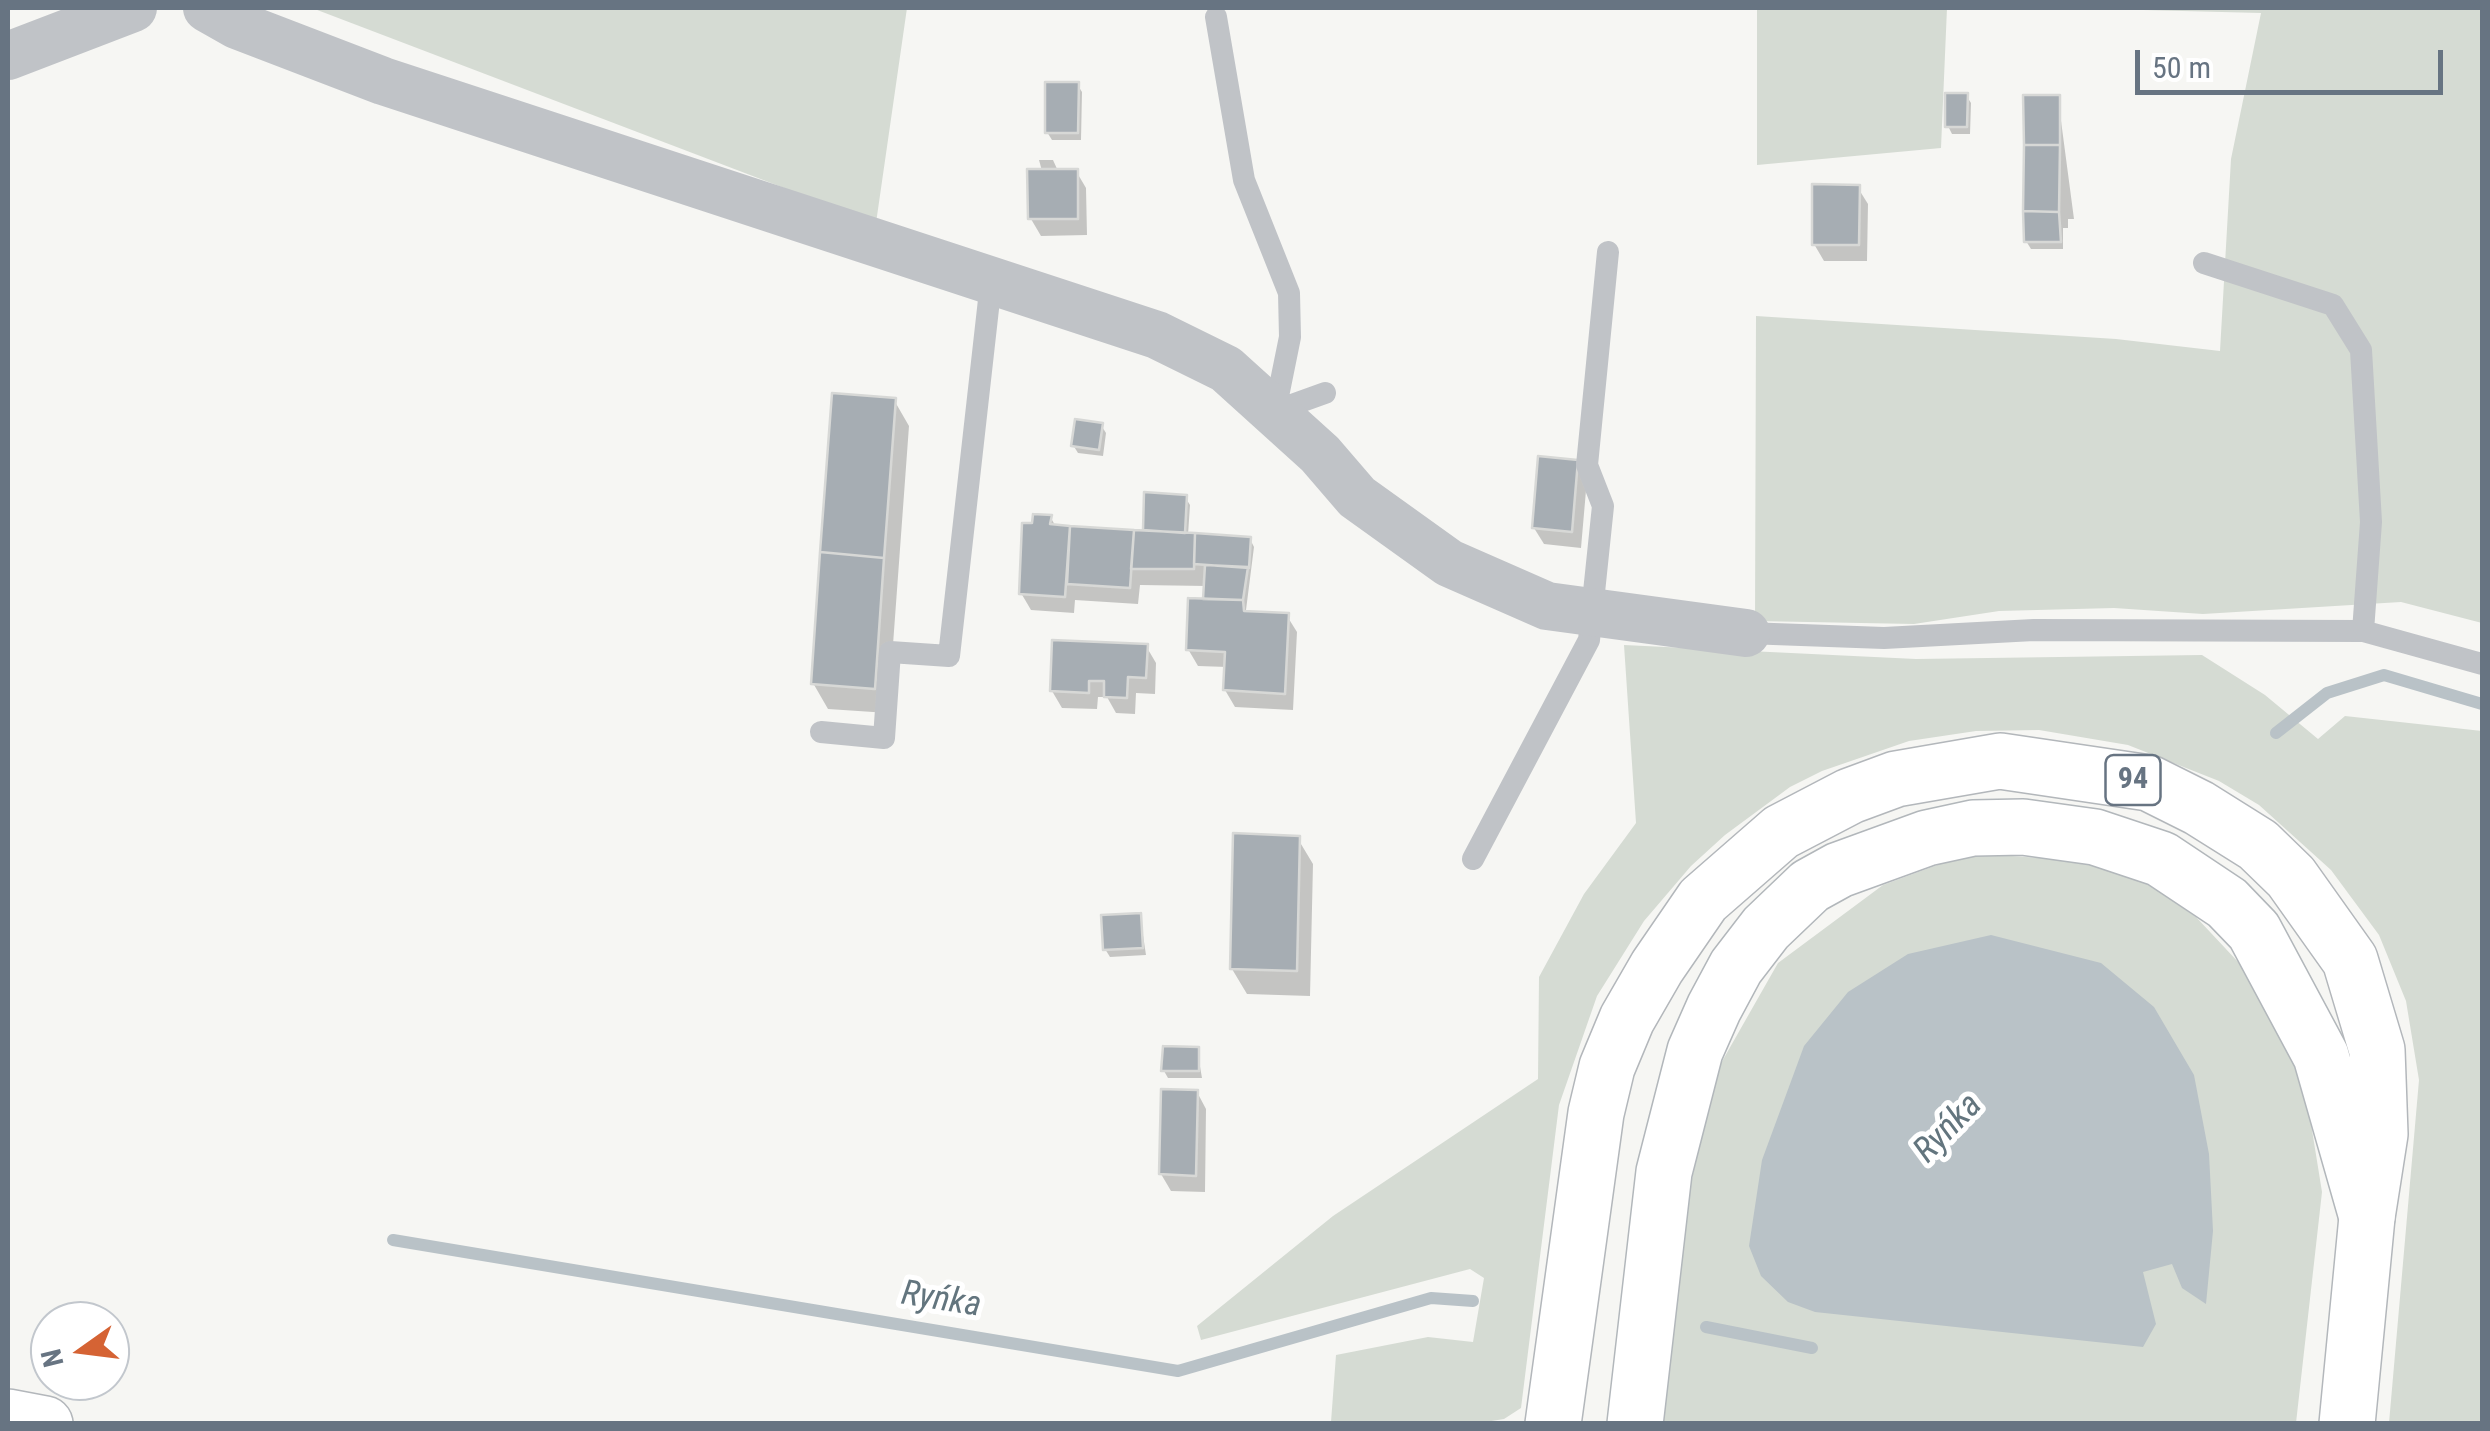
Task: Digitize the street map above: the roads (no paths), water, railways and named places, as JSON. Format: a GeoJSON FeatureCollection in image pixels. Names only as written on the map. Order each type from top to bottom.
{"type":"FeatureCollection","features":[{"type":"Feature","properties":{"kind":"main road","name":"94"},"geometry":{"type":"LineString","coordinates":[[1554,1424],[1596,1113],[1607,1067],[1627,1019],[1703,900],[1781,832],[1850,796],[1896,779],[2000,761],[2149,783],[2199,808],[2258,846],[2292,877],[2350,960],[2377,1050],[2380,1134],[2367,1217],[2347,1424]]}},
{"type":"Feature","properties":{"kind":"main road"},"geometry":{"type":"LineString","coordinates":[[1635,1424],[1664,1172],[1690,1067],[1714,1008],[1766,928],[1810,886],[1853,864],[1927,838],[1973,828],[2023,827],[2095,836],[2162,859],[2227,903],[2254,930],[2321,1056],[2367,1217]]}},
{"type":"Feature","properties":{"kind":"main road"},"geometry":{"type":"LineString","coordinates":[[8,1417],[45,1424]]}},
{"type":"Feature","properties":{"kind":"street"},"geometry":{"type":"LineString","coordinates":[[8,56],[133,8]]}},
{"type":"Feature","properties":{"kind":"street"},"geometry":{"type":"LineString","coordinates":[[207,8],[237,25],[383,81],[1181,346],[1226,369],[1275,411],[1357,497],[1449,564],[1547,606],[1746,633]]}},
{"type":"Feature","properties":{"kind":"lane"},"geometry":{"type":"LineString","coordinates":[[1216,17],[1244,180],[1288,293],[1290,337],[1275,411]]}},
{"type":"Feature","properties":{"kind":"lane"},"geometry":{"type":"LineString","coordinates":[[1474,859],[1590,640],[1602,506],[1587,465],[1608,252]]}},
{"type":"Feature","properties":{"kind":"lane"},"geometry":{"type":"LineString","coordinates":[[2204,263],[2333,305],[2361,350],[2371,522],[2362,631]]}},
{"type":"Feature","properties":{"kind":"lane"},"geometry":{"type":"LineString","coordinates":[[821,732],[884,738],[890,652],[949,656],[991,282]]}},
{"type":"Feature","properties":{"kind":"lane"},"geometry":{"type":"LineString","coordinates":[[1275,411],[1326,393]]}},
{"type":"Feature","properties":{"kind":"lane"},"geometry":{"type":"LineString","coordinates":[[1746,633],[1884,638],[2034,630],[2362,631],[2482,664]]}},
{"type":"Feature","properties":{"kind":"water"},"geometry":{"type":"Polygon","coordinates":[[[1991,935],[2101,963],[2154,1007],[2194,1075],[2209,1154],[2213,1231],[2206,1304],[2182,1288],[2172,1264],[2143,1272],[2156,1324],[2143,1347],[1815,1312],[1788,1302],[1761,1276],[1749,1246],[1762,1160],[1804,1046],[1848,992],[1908,954],[1991,935]]]}},
{"type":"Feature","properties":{"kind":"waterway","name":"Ryńka"},"geometry":{"type":"LineString","coordinates":[[2276,733],[2327,693],[2384,675],[2482,704]]}},
{"type":"Feature","properties":{"kind":"waterway","name":"Ryńka"},"geometry":{"type":"LineString","coordinates":[[393,1240],[1178,1371],[1431,1298],[1473,1301]]}},
{"type":"Feature","properties":{"kind":"waterway","name":"Ryńka"},"geometry":{"type":"LineString","coordinates":[[1706,1327],[1812,1348]]}}]}
